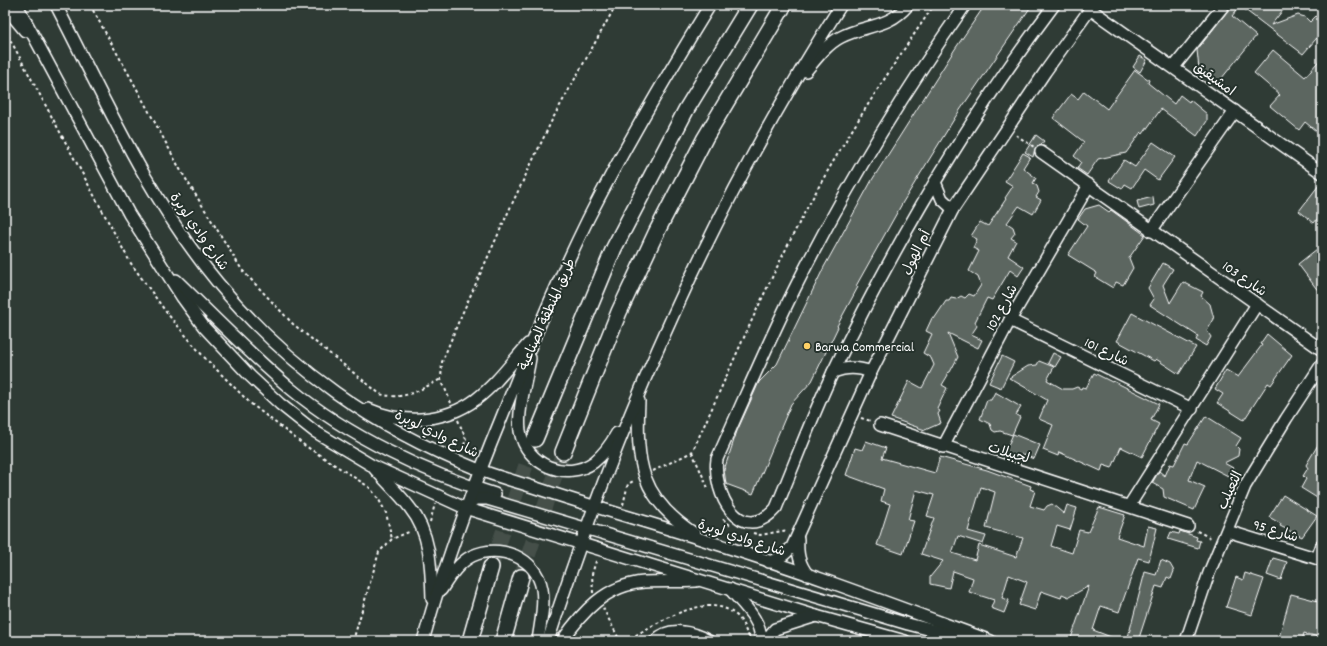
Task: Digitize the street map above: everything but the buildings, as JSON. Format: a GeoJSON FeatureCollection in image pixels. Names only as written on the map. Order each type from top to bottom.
{"type":"FeatureCollection","features":[{"type":"Feature","properties":{"kind":"highway"},"geometry":{"type":"LineString","coordinates":[[535,439],[591,301],[618,241],[686,110],[750,5]]}},
{"type":"Feature","properties":{"kind":"highway"},"geometry":{"type":"LineString","coordinates":[[563,452],[619,312],[656,233],[705,138],[784,6]]}},
{"type":"Feature","properties":{"kind":"highway"},"geometry":{"type":"LineString","coordinates":[[470,641],[491,567]]}},
{"type":"Feature","properties":{"kind":"highway"},"geometry":{"type":"LineString","coordinates":[[503,641],[522,577]]}},
{"type":"Feature","properties":{"kind":"street"},"geometry":{"type":"LineString","coordinates":[[17,5],[128,214],[159,263],[204,327],[250,376],[280,404],[314,431],[371,465],[465,508],[581,542],[816,616],[905,641]]}},
{"type":"Feature","properties":{"kind":"street","name":"شارع وادي لوبرة"},"geometry":{"type":"LineString","coordinates":[[56,5],[135,157],[159,200],[188,245],[219,284],[277,345],[335,393],[360,411],[411,439],[480,470],[620,516],[705,540],[808,575],[991,641]]}},
{"type":"Feature","properties":{"kind":"street","name":"طريق المنطقة الصناعية"},"geometry":{"type":"LineString","coordinates":[[423,641],[432,607],[465,508],[534,338],[588,219],[653,99],[710,5]]}},
{"type":"Feature","properties":{"kind":"street"},"geometry":{"type":"LineString","coordinates":[[548,641],[593,507],[639,392],[685,290],[732,195],[787,93],[841,5]]}},
{"type":"Feature","properties":{"kind":"street"},"geometry":{"type":"LineString","coordinates":[[787,93],[822,52],[833,42],[842,36],[889,21],[901,13],[908,5]]}},
{"type":"Feature","properties":{"kind":"street"},"geometry":{"type":"LineString","coordinates":[[965,5],[903,97],[822,237],[795,289],[716,459],[715,473],[719,489],[729,508],[738,519],[747,523],[755,523],[769,516],[776,508],[833,372],[900,244],[935,182],[1007,68],[1054,5]]}},
{"type":"Feature","properties":{"kind":"street"},"geometry":{"type":"LineString","coordinates":[[1174,67],[1224,5]]}},
{"type":"Feature","properties":{"kind":"street"},"geometry":{"type":"LineString","coordinates":[[5,7],[42,53]]}},
{"type":"Feature","properties":{"kind":"street","name":"امشيقيق"},"geometry":{"type":"LineString","coordinates":[[1092,7],[1322,173]]}},
{"type":"Feature","properties":{"kind":"street","name":"أم الهول"},"geometry":{"type":"LineString","coordinates":[[768,562],[785,555],[792,547],[871,372],[953,209],[1006,129],[1092,7]]}},
{"type":"Feature","properties":{"kind":"street"},"geometry":{"type":"LineString","coordinates":[[1151,231],[1235,111]]}},
{"type":"Feature","properties":{"kind":"street","name":"شارع 103"},"geometry":{"type":"LineString","coordinates":[[1041,152],[1151,231],[1322,350]]}},
{"type":"Feature","properties":{"kind":"street"},"geometry":{"type":"LineString","coordinates":[[935,182],[942,199],[953,209]]}},
{"type":"Feature","properties":{"kind":"street","name":"شارع 102"},"geometry":{"type":"LineString","coordinates":[[943,447],[1010,320],[1088,185]]}},
{"type":"Feature","properties":{"kind":"street"},"geometry":{"type":"LineString","coordinates":[[159,263],[258,359],[298,394],[362,437],[416,464],[473,487],[576,518],[584,516],[593,507]]}},
{"type":"Feature","properties":{"kind":"street"},"geometry":{"type":"LineString","coordinates":[[1130,506],[1257,304]]}},
{"type":"Feature","properties":{"kind":"street","name":"شارع 101"},"geometry":{"type":"LineString","coordinates":[[1010,320],[1192,408]]}},
{"type":"Feature","properties":{"kind":"street"},"geometry":{"type":"LineString","coordinates":[[335,393],[374,411],[393,417],[412,420],[434,418],[455,413],[468,406],[489,389],[534,338]]}},
{"type":"Feature","properties":{"kind":"street"},"geometry":{"type":"LineString","coordinates":[[534,338],[520,416],[520,430],[523,442],[531,455],[548,467],[561,470],[574,470],[594,462],[610,444],[639,392]]}},
{"type":"Feature","properties":{"kind":"street","name":"الثعيلب"},"geometry":{"type":"LineString","coordinates":[[1186,641],[1221,543],[1245,486],[1286,418],[1322,364]]}},
{"type":"Feature","properties":{"kind":"street"},"geometry":{"type":"LineString","coordinates":[[833,372],[844,368],[854,367],[871,372]]}},
{"type":"Feature","properties":{"kind":"street"},"geometry":{"type":"LineString","coordinates":[[639,392],[638,440],[644,475],[650,491],[674,519],[705,540]]}},
{"type":"Feature","properties":{"kind":"street","name":"لجبيلات"},"geometry":{"type":"LineString","coordinates":[[880,425],[943,447],[1130,506],[1188,526]]}},
{"type":"Feature","properties":{"kind":"street"},"geometry":{"type":"LineString","coordinates":[[371,465],[411,509],[422,526],[431,562],[432,607]]}},
{"type":"Feature","properties":{"kind":"street"},"geometry":{"type":"LineString","coordinates":[[465,508],[471,500],[483,498],[586,527],[908,624],[976,641]]}},
{"type":"Feature","properties":{"kind":"street","name":"شارع 95"},"geometry":{"type":"LineString","coordinates":[[1227,531],[1320,559],[1322,544]]}},
{"type":"Feature","properties":{"kind":"street","name":"أم الهول"},"geometry":{"type":"LineString","coordinates":[[799,532],[797,548],[799,559],[808,575]]}},
{"type":"Feature","properties":{"kind":"street"},"geometry":{"type":"LineString","coordinates":[[432,607],[451,576],[462,563],[471,557],[492,550],[511,554],[531,567],[538,578],[542,589],[538,641]]}},
{"type":"Feature","properties":{"kind":"street"},"geometry":{"type":"LineString","coordinates":[[562,641],[574,624],[597,599],[611,590],[642,582],[702,580]]}},
{"type":"Feature","properties":{"kind":"street"},"geometry":{"type":"LineString","coordinates":[[730,590],[758,623],[762,641]]}},
{"type":"Feature","properties":{"kind":"street"},"geometry":{"type":"LineString","coordinates":[[765,641],[775,629],[816,616]]}},
{"type":"Feature","properties":{"kind":"street"},"geometry":{"type":"LineString","coordinates":[[655,641],[662,635],[676,631],[709,641]]}},
{"type":"Feature","properties":{"kind":"path"},"geometry":{"type":"LineString","coordinates":[[90,5],[181,171],[242,270],[293,324],[380,394],[393,398],[406,395],[440,378]]}},
{"type":"Feature","properties":{"kind":"path"},"geometry":{"type":"LineString","coordinates":[[459,461],[466,440],[440,378],[444,356],[511,206],[552,120],[616,5]]}},
{"type":"Feature","properties":{"kind":"path"},"geometry":{"type":"LineString","coordinates":[[620,516],[628,484],[692,452],[795,231],[831,165],[895,61],[934,5]]}},
{"type":"Feature","properties":{"kind":"path"},"geometry":{"type":"LineString","coordinates":[[1006,129],[1041,152]]}},
{"type":"Feature","properties":{"kind":"path"},"geometry":{"type":"LineString","coordinates":[[851,414],[880,425]]}},
{"type":"Feature","properties":{"kind":"path"},"geometry":{"type":"LineString","coordinates":[[353,641],[378,552],[392,539],[431,522],[437,495]]}},
{"type":"Feature","properties":{"kind":"path"},"geometry":{"type":"LineString","coordinates":[[1188,526],[1221,543]]}},
{"type":"Feature","properties":{"kind":"path"},"geometry":{"type":"LineString","coordinates":[[600,548],[592,574],[592,592],[612,623],[620,641]]}},
{"type":"Feature","properties":{"kind":"path"},"geometry":{"type":"LineString","coordinates":[[626,641],[694,607],[710,606],[728,610],[736,614],[745,626],[752,641]]}},
{"type":"Feature","properties":{"kind":"tunnel"},"geometry":{"type":"LineString","coordinates":[[491,567],[535,439]]}},
{"type":"Feature","properties":{"kind":"tunnel"},"geometry":{"type":"LineString","coordinates":[[521,577],[563,452]]}},
{"type":"Feature","properties":{"kind":"place","name":"Barwa Commercial"},"geometry":{"type":"Point","coordinates":[807,346]}}]}
